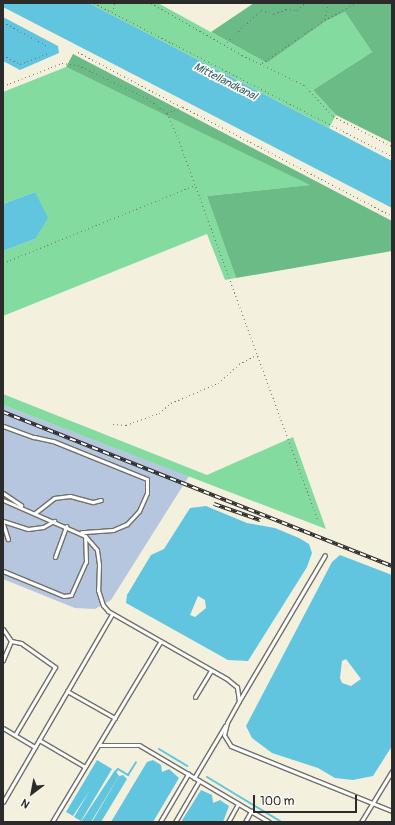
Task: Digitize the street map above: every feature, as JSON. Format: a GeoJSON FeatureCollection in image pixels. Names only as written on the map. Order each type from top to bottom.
{"type":"FeatureCollection","features":[{"type":"Feature","properties":{"kind":"lane"},"geometry":{"type":"LineString","coordinates":[[3,426],[34,437],[59,443],[147,480],[147,493],[139,511],[127,524],[113,530],[81,532]]}},
{"type":"Feature","properties":{"kind":"lane"},"geometry":{"type":"LineString","coordinates":[[3,493],[27,510]]}},
{"type":"Feature","properties":{"kind":"lane"},"geometry":{"type":"LineString","coordinates":[[36,513],[54,498],[70,496],[93,502],[101,500]]}},
{"type":"Feature","properties":{"kind":"lane"},"geometry":{"type":"LineString","coordinates":[[3,500],[81,532],[92,542],[99,558],[100,598],[103,605],[112,614],[211,670],[237,687],[239,701]]}},
{"type":"Feature","properties":{"kind":"lane"},"geometry":{"type":"LineString","coordinates":[[3,523],[28,529],[43,527],[54,521]]}},
{"type":"Feature","properties":{"kind":"lane"},"geometry":{"type":"LineString","coordinates":[[3,523],[8,539]]}},
{"type":"Feature","properties":{"kind":"lane"},"geometry":{"type":"LineString","coordinates":[[55,557],[66,526]]}},
{"type":"Feature","properties":{"kind":"lane"},"geometry":{"type":"LineString","coordinates":[[3,571],[64,596],[71,595],[86,562],[85,536]]}},
{"type":"Feature","properties":{"kind":"lane"},"geometry":{"type":"LineString","coordinates":[[194,778],[325,555]]}},
{"type":"Feature","properties":{"kind":"lane"},"geometry":{"type":"LineString","coordinates":[[3,802],[112,614]]}},
{"type":"Feature","properties":{"kind":"lane"},"geometry":{"type":"LineString","coordinates":[[3,629],[11,641],[21,643],[55,667],[15,735]]}},
{"type":"Feature","properties":{"kind":"lane"},"geometry":{"type":"LineString","coordinates":[[3,660],[11,641]]}},
{"type":"Feature","properties":{"kind":"lane"},"geometry":{"type":"LineString","coordinates":[[52,822],[160,642]]}},
{"type":"Feature","properties":{"kind":"lane"},"geometry":{"type":"LineString","coordinates":[[195,697],[211,670]]}},
{"type":"Feature","properties":{"kind":"lane"},"geometry":{"type":"LineString","coordinates":[[67,691],[115,718]]}},
{"type":"Feature","properties":{"kind":"lane"},"geometry":{"type":"LineString","coordinates":[[226,723],[224,735],[231,746],[392,811]]}},
{"type":"Feature","properties":{"kind":"lane"},"geometry":{"type":"LineString","coordinates":[[3,728],[35,747]]}},
{"type":"Feature","properties":{"kind":"lane"},"geometry":{"type":"LineString","coordinates":[[39,740],[85,767]]}},
{"type":"Feature","properties":{"kind":"lane"},"geometry":{"type":"LineString","coordinates":[[99,745],[139,745],[269,822]]}},
{"type":"Feature","properties":{"kind":"lane"},"geometry":{"type":"LineString","coordinates":[[361,822],[392,771]]}},
{"type":"Feature","properties":{"kind":"lane"},"geometry":{"type":"LineString","coordinates":[[160,822],[188,774]]}},
{"type":"Feature","properties":{"kind":"lane"},"geometry":{"type":"LineString","coordinates":[[176,822],[199,781]]}},
{"type":"Feature","properties":{"kind":"lane"},"geometry":{"type":"LineString","coordinates":[[228,822],[238,804]]}},
{"type":"Feature","properties":{"kind":"lane"},"geometry":{"type":"LineString","coordinates":[[245,822],[251,811]]}},
{"type":"Feature","properties":{"kind":"path"},"geometry":{"type":"LineString","coordinates":[[94,3],[392,156]]}},
{"type":"Feature","properties":{"kind":"path"},"geometry":{"type":"LineString","coordinates":[[112,12],[115,3]]}},
{"type":"Feature","properties":{"kind":"path"},"geometry":{"type":"LineString","coordinates":[[151,3],[223,45],[304,85],[333,116],[392,146]]}},
{"type":"Feature","properties":{"kind":"path"},"geometry":{"type":"LineString","coordinates":[[223,45],[261,10],[274,14],[286,9],[297,10],[305,3]]}},
{"type":"Feature","properties":{"kind":"path"},"geometry":{"type":"LineString","coordinates":[[325,20],[328,3]]}},
{"type":"Feature","properties":{"kind":"path"},"geometry":{"type":"LineString","coordinates":[[262,63],[325,20],[356,3]]}},
{"type":"Feature","properties":{"kind":"path"},"geometry":{"type":"LineString","coordinates":[[3,22],[49,46]]}},
{"type":"Feature","properties":{"kind":"path"},"geometry":{"type":"LineString","coordinates":[[78,52],[392,216]]}},
{"type":"Feature","properties":{"kind":"path"},"geometry":{"type":"LineString","coordinates":[[3,55],[20,64],[48,54]]}},
{"type":"Feature","properties":{"kind":"path"},"geometry":{"type":"LineString","coordinates":[[3,86],[62,63],[78,65],[147,98],[167,113],[195,184],[318,521]]}},
{"type":"Feature","properties":{"kind":"path"},"geometry":{"type":"LineString","coordinates":[[167,113],[183,107]]}},
{"type":"Feature","properties":{"kind":"path"},"geometry":{"type":"LineString","coordinates":[[3,263],[48,247],[195,184]]}},
{"type":"Feature","properties":{"kind":"path"},"geometry":{"type":"LineString","coordinates":[[113,424],[126,425],[159,414],[171,403],[218,383],[240,364],[257,355]]}},
{"type":"Feature","properties":{"kind":"shaded area"},"geometry":{"type":"Polygon","coordinates":[[[3,405],[189,476],[111,600],[95,609],[75,608],[3,579],[3,405]]]}},
{"type":"Feature","properties":{"kind":"green space"},"geometry":{"type":"Polygon","coordinates":[[[89,3],[158,3],[267,63],[326,21],[345,12],[372,52],[313,90],[336,115],[329,128],[89,3]]]}},
{"type":"Feature","properties":{"kind":"green space"},"geometry":{"type":"Polygon","coordinates":[[[254,3],[392,3],[392,143],[336,115],[313,90],[372,52],[345,12],[326,21],[267,63],[211,32],[254,3]]]}},
{"type":"Feature","properties":{"kind":"green space"},"geometry":{"type":"Polygon","coordinates":[[[73,54],[392,221],[392,251],[236,278],[207,196],[310,185],[66,67],[73,54]]]}},
{"type":"Feature","properties":{"kind":"green space"},"geometry":{"type":"Polygon","coordinates":[[[66,67],[311,185],[207,196],[236,278],[225,280],[207,234],[3,316],[3,251],[35,239],[35,192],[3,204],[3,92],[66,67]]]}},
{"type":"Feature","properties":{"kind":"green space"},"geometry":{"type":"Polygon","coordinates":[[[3,394],[207,475],[293,437],[326,529],[3,405],[3,394]]]}},
{"type":"Feature","properties":{"kind":"water","name":"Mittellandkanal"},"geometry":{"type":"Polygon","coordinates":[[[3,3],[89,3],[392,161],[392,208],[3,7],[3,3]]]}},
{"type":"Feature","properties":{"kind":"water"},"geometry":{"type":"Polygon","coordinates":[[[3,17],[58,46],[59,53],[20,70],[3,61],[3,17]]]}},
{"type":"Feature","properties":{"kind":"water"},"geometry":{"type":"Polygon","coordinates":[[[35,192],[48,218],[35,239],[3,251],[3,204],[35,192]]]}},
{"type":"Feature","properties":{"kind":"water"},"geometry":{"type":"Polygon","coordinates":[[[206,506],[247,523],[275,528],[309,544],[312,553],[307,567],[248,661],[228,660],[126,603],[127,595],[151,555],[164,549],[190,508],[206,506]],[[198,596],[190,615],[195,617],[206,608],[205,600],[198,596]]]}},
{"type":"Feature","properties":{"kind":"water"},"geometry":{"type":"Polygon","coordinates":[[[340,555],[392,575],[392,746],[373,776],[353,780],[335,778],[318,768],[272,753],[252,738],[246,726],[332,562],[340,555]],[[346,659],[342,661],[340,678],[342,683],[351,686],[361,679],[346,659]]]}},
{"type":"Feature","properties":{"kind":"water"},"geometry":{"type":"Polygon","coordinates":[[[97,760],[112,769],[81,821],[74,817],[90,790],[73,816],[66,812],[97,760]]]}},
{"type":"Feature","properties":{"kind":"water"},"geometry":{"type":"Polygon","coordinates":[[[153,760],[161,765],[162,772],[169,769],[179,778],[153,822],[111,822],[147,762],[153,760]]]}},
{"type":"Feature","properties":{"kind":"water"},"geometry":{"type":"Polygon","coordinates":[[[115,770],[119,776],[91,822],[81,822],[115,770]]]}},
{"type":"Feature","properties":{"kind":"water"},"geometry":{"type":"Polygon","coordinates":[[[123,775],[127,779],[101,822],[92,822],[119,776],[123,775]]]}},
{"type":"Feature","properties":{"kind":"water"},"geometry":{"type":"Polygon","coordinates":[[[201,790],[212,795],[213,803],[220,800],[229,806],[223,822],[181,822],[201,790]]]}},
{"type":"Feature","properties":{"kind":"waterway"},"geometry":{"type":"LineString","coordinates":[[159,749],[187,766]]}},
{"type":"Feature","properties":{"kind":"waterway"},"geometry":{"type":"LineString","coordinates":[[116,771],[118,769],[128,775],[136,762]]}},
{"type":"Feature","properties":{"kind":"waterway"},"geometry":{"type":"LineString","coordinates":[[207,777],[280,821]]}},
{"type":"Feature","properties":{"kind":"railway"},"geometry":{"type":"LineString","coordinates":[[3,412],[392,566]]}},
{"type":"Feature","properties":{"kind":"railway"},"geometry":{"type":"LineString","coordinates":[[214,504],[260,520]]}}]}
